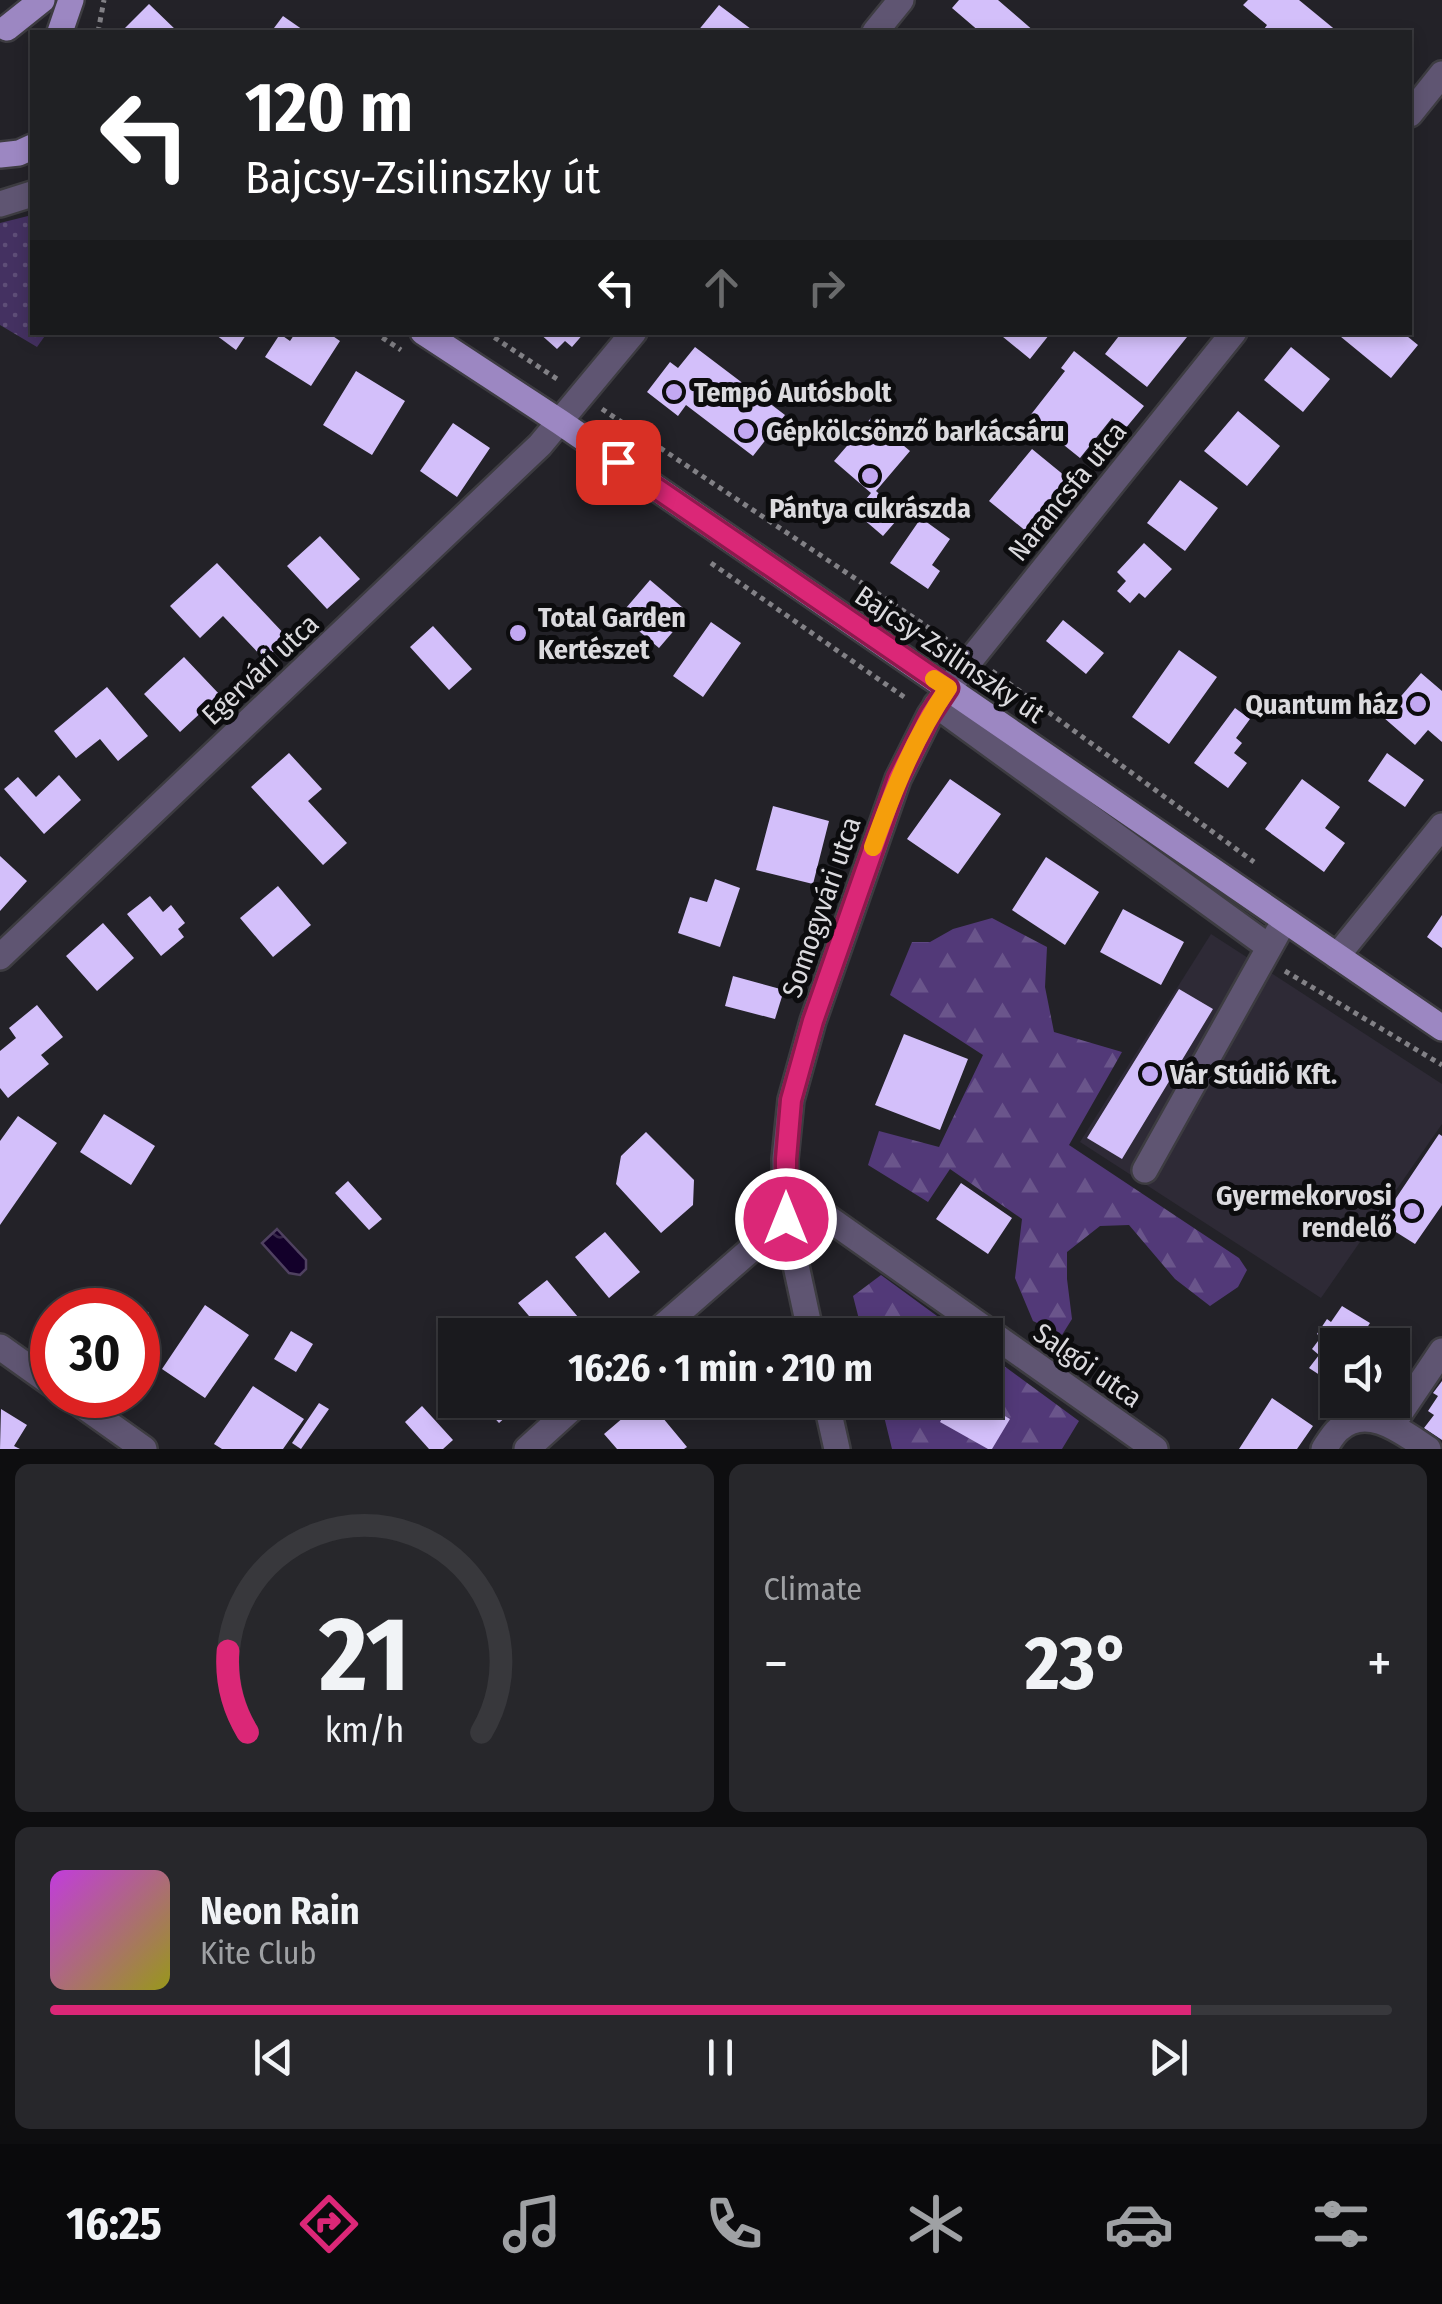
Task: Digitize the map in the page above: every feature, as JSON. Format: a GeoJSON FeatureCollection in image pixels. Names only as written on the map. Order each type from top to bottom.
{"type":"FeatureCollection","features":[{"type":"Feature","properties":{"kind":"main road"},"geometry":{"type":"LineString","coordinates":[[4,28],[42,0]]}},
{"type":"Feature","properties":{"kind":"main road"},"geometry":{"type":"LineString","coordinates":[[61,30],[71,0]]}},
{"type":"Feature","properties":{"kind":"main road"},"geometry":{"type":"LineString","coordinates":[[4,28],[30,35]]}},
{"type":"Feature","properties":{"kind":"main road"},"geometry":{"type":"LineString","coordinates":[[0,156],[30,148]]}},
{"type":"Feature","properties":{"kind":"main road","name":"Bajcsy-Zsilinszky út"},"geometry":{"type":"LineString","coordinates":[[427,335],[560,422],[942,697],[1285,919],[1442,1028]]}},
{"type":"Feature","properties":{"kind":"street"},"geometry":{"type":"LineString","coordinates":[[877,30],[901,0]]}},
{"type":"Feature","properties":{"kind":"street"},"geometry":{"type":"LineString","coordinates":[[1412,112],[1442,74]]}},
{"type":"Feature","properties":{"kind":"street"},"geometry":{"type":"LineString","coordinates":[[0,204],[30,195]]}},
{"type":"Feature","properties":{"kind":"street","name":"Egervári utca"},"geometry":{"type":"LineString","coordinates":[[0,957],[540,445],[632,335]]}},
{"type":"Feature","properties":{"kind":"street","name":"Narancsfa utca"},"geometry":{"type":"LineString","coordinates":[[942,697],[1232,335]]}},
{"type":"Feature","properties":{"kind":"street"},"geometry":{"type":"LineString","coordinates":[[942,697],[1270,947]]}},
{"type":"Feature","properties":{"kind":"street","name":"Somogyvári utca"},"geometry":{"type":"LineString","coordinates":[[807,1318],[786,1219],[791,1100],[813,1021],[898,778],[942,697]]}},
{"type":"Feature","properties":{"kind":"street"},"geometry":{"type":"LineString","coordinates":[[1338,956],[1442,826]]}},
{"type":"Feature","properties":{"kind":"street"},"geometry":{"type":"LineString","coordinates":[[1145,1170],[1285,919]]}},
{"type":"Feature","properties":{"kind":"street","name":"Salgói utca"},"geometry":{"type":"LineString","coordinates":[[786,1219],[800,1211],[821,1213],[1155,1449]]}},
{"type":"Feature","properties":{"kind":"street"},"geometry":{"type":"LineString","coordinates":[[673,1318],[786,1219]]}},
{"type":"Feature","properties":{"kind":"street"},"geometry":{"type":"LineString","coordinates":[[0,1347],[30,1368]]}},
{"type":"Feature","properties":{"kind":"street"},"geometry":{"type":"LineString","coordinates":[[1392,1424],[1442,1351]]}},
{"type":"Feature","properties":{"kind":"street"},"geometry":{"type":"LineString","coordinates":[[100,1418],[144,1449]]}},
{"type":"Feature","properties":{"kind":"street"},"geometry":{"type":"LineString","coordinates":[[527,1449],[562,1418]]}},
{"type":"Feature","properties":{"kind":"street"},"geometry":{"type":"LineString","coordinates":[[830,1418],[836,1449]]}},
{"type":"Feature","properties":{"kind":"street"},"geometry":{"type":"LineString","coordinates":[[1324,1449],[1338,1429],[1364,1420],[1392,1424],[1428,1449]]}},
{"type":"Feature","properties":{"kind":"path"},"geometry":{"type":"LineString","coordinates":[[98,30],[104,0]]}},
{"type":"Feature","properties":{"kind":"shaded area"},"geometry":{"type":"Polygon","coordinates":[[[30,216],[30,335],[46,335],[37,347],[0,325],[0,223],[30,216]]]}},
{"type":"Feature","properties":{"kind":"shaded area"},"geometry":{"type":"Polygon","coordinates":[[[1211,934],[1442,1084],[1442,1124],[1321,1298],[1080,1142],[1211,934]]]}},
{"type":"Feature","properties":{"kind":"green space"},"geometry":{"type":"Polygon","coordinates":[[[992,918],[1047,947],[1045,987],[1054,1032],[1122,1052],[1069,1145],[1239,1258],[1247,1270],[1238,1287],[1210,1306],[1175,1279],[1129,1225],[1100,1226],[1067,1252],[1072,1319],[1062,1335],[1033,1321],[1015,1278],[1022,1219],[950,1169],[928,1202],[868,1165],[879,1131],[939,1147],[983,1055],[890,995],[912,942],[930,942],[953,929],[992,918]]]}},
{"type":"Feature","properties":{"kind":"green space"},"geometry":{"type":"Polygon","coordinates":[[[881,1275],[940,1318],[859,1318],[853,1296],[881,1275]]]}},
{"type":"Feature","properties":{"kind":"green space"},"geometry":{"type":"Polygon","coordinates":[[[1003,1365],[1079,1421],[1062,1449],[892,1449],[884,1418],[1003,1418],[1003,1365]]]}},
{"type":"Feature","properties":{"kind":"water"},"geometry":{"type":"Polygon","coordinates":[[[277,1229],[306,1260],[306,1269],[300,1275],[289,1273],[262,1243],[277,1229]]]}},
{"type":"Feature","properties":{"kind":"building"},"geometry":{"type":"Polygon","coordinates":[[[959,0],[998,0],[1033,30],[978,30],[952,8],[959,0]]]}},
{"type":"Feature","properties":{"kind":"building"},"geometry":{"type":"Polygon","coordinates":[[[1248,0],[1299,0],[1336,30],[1263,30],[1267,25],[1243,5],[1248,0]]]}},
{"type":"Feature","properties":{"kind":"building"},"geometry":{"type":"Polygon","coordinates":[[[149,4],[176,30],[123,30],[149,4]]]}},
{"type":"Feature","properties":{"kind":"building"},"geometry":{"type":"Polygon","coordinates":[[[719,5],[752,30],[699,30],[719,5]]]}},
{"type":"Feature","properties":{"kind":"building"},"geometry":{"type":"Polygon","coordinates":[[[283,16],[303,30],[272,30],[283,16]]]}},
{"type":"Feature","properties":{"kind":"building"},"geometry":{"type":"Polygon","coordinates":[[[216,335],[246,335],[236,350],[216,335]]]}},
{"type":"Feature","properties":{"kind":"building"},"geometry":{"type":"Polygon","coordinates":[[[279,335],[290,341],[294,335],[331,335],[340,341],[311,386],[265,357],[279,335]]]}},
{"type":"Feature","properties":{"kind":"building"},"geometry":{"type":"Polygon","coordinates":[[[541,335],[582,335],[572,347],[565,341],[557,349],[541,335]]]}},
{"type":"Feature","properties":{"kind":"building"},"geometry":{"type":"Polygon","coordinates":[[[1001,335],[1049,335],[1030,359],[1001,335]]]}},
{"type":"Feature","properties":{"kind":"building"},"geometry":{"type":"Polygon","coordinates":[[[1120,335],[1189,335],[1147,387],[1105,354],[1120,335]]]}},
{"type":"Feature","properties":{"kind":"building"},"geometry":{"type":"Polygon","coordinates":[[[1339,335],[1406,335],[1418,345],[1391,378],[1339,335]]]}},
{"type":"Feature","properties":{"kind":"building"},"geometry":{"type":"Polygon","coordinates":[[[695,347],[785,415],[753,456],[686,405],[678,416],[647,392],[670,362],[678,368],[695,347]]]}},
{"type":"Feature","properties":{"kind":"building"},"geometry":{"type":"Polygon","coordinates":[[[1291,347],[1330,379],[1303,412],[1264,380],[1291,347]]]}},
{"type":"Feature","properties":{"kind":"building"},"geometry":{"type":"Polygon","coordinates":[[[1074,351],[1144,406],[1125,429],[1112,418],[1080,458],[1029,417],[1065,371],[1061,368],[1074,351]]]}},
{"type":"Feature","properties":{"kind":"building"},"geometry":{"type":"Polygon","coordinates":[[[356,371],[405,401],[372,455],[323,425],[356,371]]]}},
{"type":"Feature","properties":{"kind":"building"},"geometry":{"type":"Polygon","coordinates":[[[1238,411],[1280,446],[1247,486],[1204,451],[1238,411]]]}},
{"type":"Feature","properties":{"kind":"building","name":"Pántya cukrászda"},"geometry":{"type":"Polygon","coordinates":[[[871,418],[910,451],[876,491],[902,514],[883,536],[855,512],[871,493],[834,461],[871,418]]]}},
{"type":"Feature","properties":{"kind":"building"},"geometry":{"type":"Polygon","coordinates":[[[453,423],[490,448],[457,497],[420,471],[453,423]]]}},
{"type":"Feature","properties":{"kind":"building"},"geometry":{"type":"Polygon","coordinates":[[[1032,449],[1076,485],[1045,522],[1039,516],[1027,532],[989,501],[1032,449]]]}},
{"type":"Feature","properties":{"kind":"building"},"geometry":{"type":"Polygon","coordinates":[[[1180,480],[1218,508],[1185,551],[1147,523],[1180,480]]]}},
{"type":"Feature","properties":{"kind":"building"},"geometry":{"type":"Polygon","coordinates":[[[921,518],[950,539],[932,565],[940,571],[928,589],[890,563],[921,518]]]}},
{"type":"Feature","properties":{"kind":"building"},"geometry":{"type":"Polygon","coordinates":[[[320,536],[360,579],[327,609],[287,566],[320,536]]]}},
{"type":"Feature","properties":{"kind":"building"},"geometry":{"type":"Polygon","coordinates":[[[1144,543],[1172,569],[1145,598],[1139,593],[1130,603],[1117,591],[1126,581],[1117,572],[1144,543]]]}},
{"type":"Feature","properties":{"kind":"building"},"geometry":{"type":"Polygon","coordinates":[[[217,563],[288,638],[265,660],[223,616],[200,638],[170,606],[217,563]]]}},
{"type":"Feature","properties":{"kind":"building"},"geometry":{"type":"Polygon","coordinates":[[[650,580],[689,613],[659,648],[620,615],[650,580]]]}},
{"type":"Feature","properties":{"kind":"building"},"geometry":{"type":"Polygon","coordinates":[[[1063,620],[1104,653],[1086,674],[1046,641],[1063,620]]]}},
{"type":"Feature","properties":{"kind":"building"},"geometry":{"type":"Polygon","coordinates":[[[711,622],[741,643],[703,697],[673,676],[711,622]]]}},
{"type":"Feature","properties":{"kind":"building"},"geometry":{"type":"Polygon","coordinates":[[[433,626],[472,669],[449,690],[410,647],[433,626]]]}},
{"type":"Feature","properties":{"kind":"building"},"geometry":{"type":"Polygon","coordinates":[[[1179,650],[1217,677],[1169,744],[1132,717],[1179,650]]]}},
{"type":"Feature","properties":{"kind":"building"},"geometry":{"type":"Polygon","coordinates":[[[184,657],[220,695],[180,732],[144,694],[184,657]]]}},
{"type":"Feature","properties":{"kind":"building","name":"Quantum ház"},"geometry":{"type":"Polygon","coordinates":[[[1421,673],[1442,691],[1442,742],[1428,730],[1415,745],[1383,717],[1421,673]]]}},
{"type":"Feature","properties":{"kind":"building"},"geometry":{"type":"Polygon","coordinates":[[[107,687],[148,736],[118,761],[100,739],[76,758],[54,731],[107,687]]]}},
{"type":"Feature","properties":{"kind":"building"},"geometry":{"type":"Polygon","coordinates":[[[1235,708],[1250,719],[1236,738],[1242,743],[1234,753],[1247,763],[1228,788],[1194,763],[1235,708]]]}},
{"type":"Feature","properties":{"kind":"building"},"geometry":{"type":"Polygon","coordinates":[[[289,753],[322,789],[308,801],[347,843],[323,865],[251,787],[289,753]]]}},
{"type":"Feature","properties":{"kind":"building"},"geometry":{"type":"Polygon","coordinates":[[[1387,753],[1424,780],[1405,807],[1368,781],[1387,753]]]}},
{"type":"Feature","properties":{"kind":"building"},"geometry":{"type":"Polygon","coordinates":[[[59,775],[81,800],[44,834],[4,789],[18,777],[36,797],[59,775]]]}},
{"type":"Feature","properties":{"kind":"building"},"geometry":{"type":"Polygon","coordinates":[[[950,779],[1001,814],[958,874],[907,839],[950,779]]]}},
{"type":"Feature","properties":{"kind":"building"},"geometry":{"type":"Polygon","coordinates":[[[1302,779],[1340,807],[1325,828],[1345,843],[1324,872],[1265,829],[1302,779]]]}},
{"type":"Feature","properties":{"kind":"building"},"geometry":{"type":"Polygon","coordinates":[[[773,806],[829,821],[813,884],[756,870],[773,806]]]}},
{"type":"Feature","properties":{"kind":"building"},"geometry":{"type":"Polygon","coordinates":[[[0,856],[27,881],[0,911],[0,856]]]}},
{"type":"Feature","properties":{"kind":"building"},"geometry":{"type":"Polygon","coordinates":[[[1046,857],[1099,892],[1065,945],[1012,910],[1046,857]]]}},
{"type":"Feature","properties":{"kind":"building"},"geometry":{"type":"Polygon","coordinates":[[[715,879],[740,888],[720,947],[678,933],[690,897],[707,902],[715,879]]]}},
{"type":"Feature","properties":{"kind":"building"},"geometry":{"type":"Polygon","coordinates":[[[278,886],[311,925],[273,957],[240,918],[278,886]]]}},
{"type":"Feature","properties":{"kind":"building"},"geometry":{"type":"Polygon","coordinates":[[[150,896],[163,912],[171,905],[185,923],[178,929],[184,937],[161,956],[127,914],[150,896]]]}},
{"type":"Feature","properties":{"kind":"building"},"geometry":{"type":"Polygon","coordinates":[[[1123,909],[1184,942],[1161,985],[1100,952],[1123,909]]]}},
{"type":"Feature","properties":{"kind":"building"},"geometry":{"type":"Polygon","coordinates":[[[1442,915],[1442,948],[1427,937],[1442,915]]]}},
{"type":"Feature","properties":{"kind":"building"},"geometry":{"type":"Polygon","coordinates":[[[103,923],[134,958],[97,991],[66,956],[103,923]]]}},
{"type":"Feature","properties":{"kind":"building"},"geometry":{"type":"Polygon","coordinates":[[[733,976],[784,990],[775,1019],[725,1006],[733,976]]]}},
{"type":"Feature","properties":{"kind":"building","name":"Vár Stúdió Kft."},"geometry":{"type":"Polygon","coordinates":[[[1179,989],[1213,1009],[1122,1159],[1087,1138],[1179,989]]]}},
{"type":"Feature","properties":{"kind":"building"},"geometry":{"type":"Polygon","coordinates":[[[37,1005],[63,1037],[41,1055],[49,1064],[8,1098],[0,1088],[0,1051],[16,1038],[9,1028],[37,1005]]]}},
{"type":"Feature","properties":{"kind":"building"},"geometry":{"type":"Polygon","coordinates":[[[904,1034],[968,1059],[940,1130],[875,1105],[904,1034]]]}},
{"type":"Feature","properties":{"kind":"building"},"geometry":{"type":"Polygon","coordinates":[[[104,1114],[155,1146],[131,1185],[80,1152],[104,1114]]]}},
{"type":"Feature","properties":{"kind":"building"},"geometry":{"type":"Polygon","coordinates":[[[18,1116],[57,1143],[0,1225],[0,1141],[18,1116]]]}},
{"type":"Feature","properties":{"kind":"building"},"geometry":{"type":"Polygon","coordinates":[[[646,1132],[694,1180],[693,1205],[661,1233],[616,1184],[621,1156],[646,1132]]]}},
{"type":"Feature","properties":{"kind":"building","name":"Gyermekorvosi rendelő"},"geometry":{"type":"Polygon","coordinates":[[[1439,1134],[1442,1205],[1415,1244],[1380,1222],[1439,1134]]]}},
{"type":"Feature","properties":{"kind":"building"},"geometry":{"type":"Polygon","coordinates":[[[348,1181],[382,1219],[369,1230],[335,1193],[348,1181]]]}},
{"type":"Feature","properties":{"kind":"building"},"geometry":{"type":"Polygon","coordinates":[[[961,1183],[1012,1218],[988,1254],[936,1219],[961,1183]]]}},
{"type":"Feature","properties":{"kind":"building"},"geometry":{"type":"Polygon","coordinates":[[[605,1232],[640,1272],[609,1298],[575,1257],[605,1232]]]}},
{"type":"Feature","properties":{"kind":"building"},"geometry":{"type":"Polygon","coordinates":[[[547,1280],[579,1318],[531,1318],[518,1303],[547,1280]]]}},
{"type":"Feature","properties":{"kind":"building"},"geometry":{"type":"Polygon","coordinates":[[[205,1305],[249,1335],[205,1398],[162,1369],[205,1305]]]}},
{"type":"Feature","properties":{"kind":"building"},"geometry":{"type":"Polygon","coordinates":[[[1342,1306],[1370,1323],[1367,1328],[1321,1328],[1327,1319],[1331,1322],[1342,1306]]]}},
{"type":"Feature","properties":{"kind":"building"},"geometry":{"type":"Polygon","coordinates":[[[291,1331],[313,1344],[296,1372],[274,1359],[291,1331]]]}},
{"type":"Feature","properties":{"kind":"building"},"geometry":{"type":"Polygon","coordinates":[[[1320,1338],[1320,1375],[1309,1368],[1319,1355],[1312,1349],[1320,1338]]]}},
{"type":"Feature","properties":{"kind":"building"},"geometry":{"type":"Polygon","coordinates":[[[1442,1381],[1442,1440],[1424,1428],[1434,1415],[1428,1411],[1438,1396],[1433,1393],[1442,1381]]]}},
{"type":"Feature","properties":{"kind":"building"},"geometry":{"type":"Polygon","coordinates":[[[253,1386],[304,1419],[283,1449],[222,1449],[214,1444],[253,1386]]]}},
{"type":"Feature","properties":{"kind":"building"},"geometry":{"type":"Polygon","coordinates":[[[1272,1398],[1313,1426],[1297,1449],[1239,1449],[1272,1398]]]}},
{"type":"Feature","properties":{"kind":"building"},"geometry":{"type":"Polygon","coordinates":[[[319,1403],[329,1409],[301,1449],[292,1443],[319,1403]]]}},
{"type":"Feature","properties":{"kind":"building"},"geometry":{"type":"Polygon","coordinates":[[[422,1406],[453,1440],[443,1449],[429,1449],[405,1422],[422,1406]]]}},
{"type":"Feature","properties":{"kind":"building"},"geometry":{"type":"Polygon","coordinates":[[[1,1409],[27,1425],[14,1446],[20,1449],[0,1449],[1,1409]]]}},
{"type":"Feature","properties":{"kind":"building"},"geometry":{"type":"Polygon","coordinates":[[[1003,1415],[1010,1419],[992,1449],[940,1422],[942,1418],[1003,1418],[1003,1415]]]}},
{"type":"Feature","properties":{"kind":"building"},"geometry":{"type":"Polygon","coordinates":[[[623,1418],[663,1418],[687,1447],[617,1449],[604,1434],[623,1418]]]}},
{"type":"Feature","properties":{"kind":"slow traffic"},"geometry":{"type":"LineString","coordinates":[[873,847],[898,778],[948,688],[934,679]]}},
{"type":"Feature","properties":{"kind":"place","name":"Tempó Autósbolt"},"geometry":{"type":"Point","coordinates":[674,392]}},
{"type":"Feature","properties":{"kind":"place","name":"Gépkölcsönző barkácsáru"},"geometry":{"type":"Point","coordinates":[746,431]}},
{"type":"Feature","properties":{"kind":"place","name":"Pántya cukrászda"},"geometry":{"type":"Point","coordinates":[870,476]}},
{"type":"Feature","properties":{"kind":"place","name":"Total Garden Kertészet"},"geometry":{"type":"Point","coordinates":[518,633]}},
{"type":"Feature","properties":{"kind":"place","name":"Quantum ház"},"geometry":{"type":"Point","coordinates":[1418,704]}},
{"type":"Feature","properties":{"kind":"place","name":"Vár Stúdió Kft."},"geometry":{"type":"Point","coordinates":[1150,1074]}},
{"type":"Feature","properties":{"kind":"place","name":"Gyermekorvosi rendelő"},"geometry":{"type":"Point","coordinates":[1412,1211]}},
{"type":"Feature","properties":{"kind":"route"},"geometry":{"type":"LineString","coordinates":[[618,462],[948,688],[898,778],[813,1021],[791,1100],[786,1219]]}}]}
